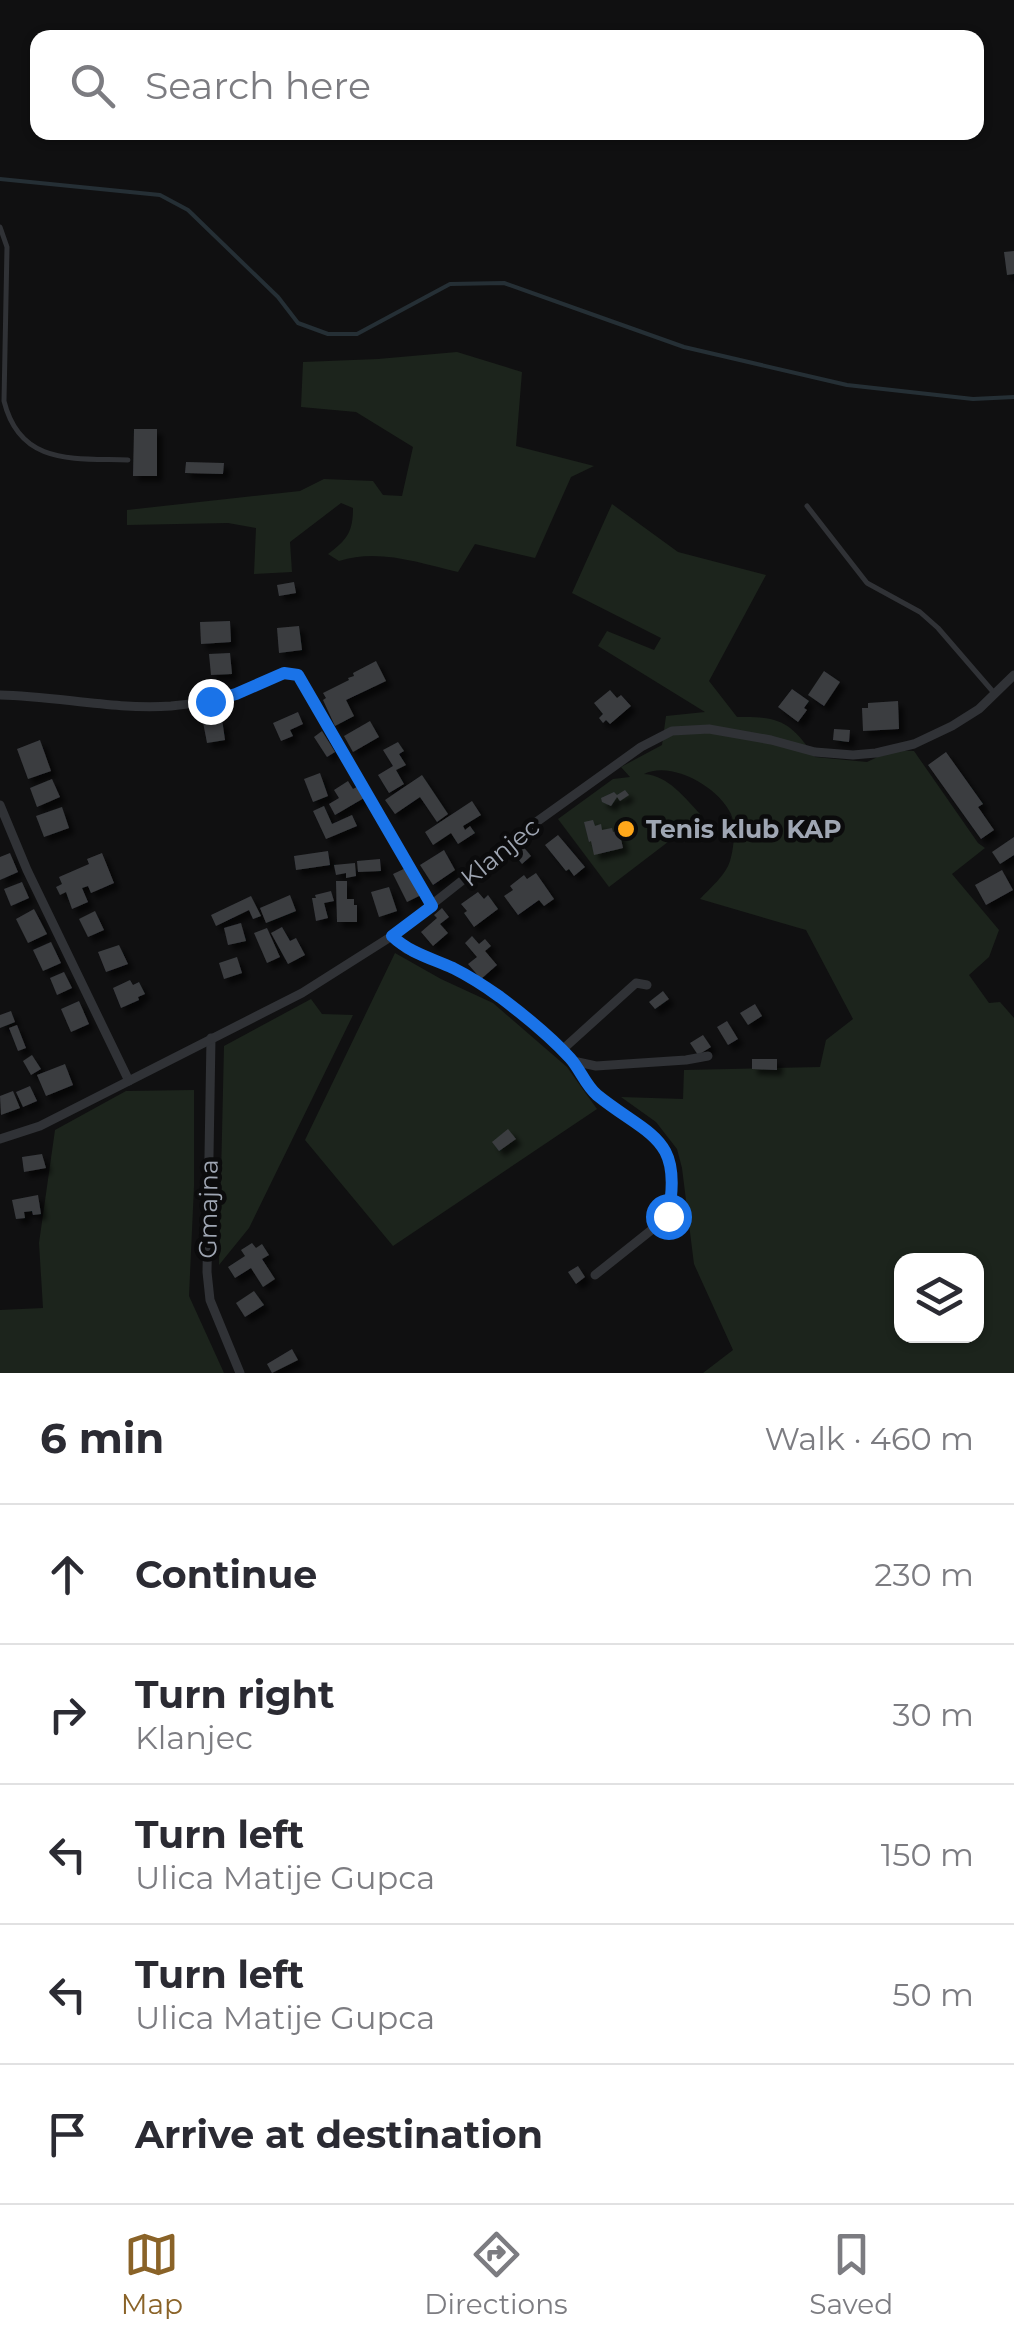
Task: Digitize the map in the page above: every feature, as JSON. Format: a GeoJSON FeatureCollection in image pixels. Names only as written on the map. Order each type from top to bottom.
{"type":"FeatureCollection","features":[{"type":"Feature","properties":{"kind":"street"},"geometry":{"type":"LineString","coordinates":[[0,695],[170,706],[236,694],[284,673],[298,675],[432,906]]}},
{"type":"Feature","properties":{"kind":"street","name":"Klanjec"},"geometry":{"type":"LineString","coordinates":[[0,1139],[40,1126],[302,993],[392,936],[535,823],[642,747],[672,731],[709,729],[852,756],[914,744],[952,726],[979,708],[1014,675]]}},
{"type":"Feature","properties":{"kind":"street"},"geometry":{"type":"LineString","coordinates":[[0,804],[27,870],[129,1081]]}},
{"type":"Feature","properties":{"kind":"street"},"geometry":{"type":"LineString","coordinates":[[392,936],[406,949],[456,970],[499,996],[573,1061],[594,1093],[652,1133],[664,1147],[672,1167],[673,1194],[668,1216],[595,1275]]}},
{"type":"Feature","properties":{"kind":"street"},"geometry":{"type":"LineString","coordinates":[[562,1050],[636,982],[647,984]]}},
{"type":"Feature","properties":{"kind":"street","name":"Gmajna"},"geometry":{"type":"LineString","coordinates":[[211,1038],[206,1272],[210,1300],[240,1373]]}},
{"type":"Feature","properties":{"kind":"street"},"geometry":{"type":"LineString","coordinates":[[573,1061],[596,1066],[708,1056]]}},
{"type":"Feature","properties":{"kind":"lane"},"geometry":{"type":"LineString","coordinates":[[0,227],[7,247],[4,401],[8,418],[36,450],[53,457],[128,460]]}},
{"type":"Feature","properties":{"kind":"lane"},"geometry":{"type":"LineString","coordinates":[[807,506],[867,583],[920,612],[995,694]]}},
{"type":"Feature","properties":{"kind":"shaded area"},"geometry":{"type":"Polygon","coordinates":[[[457,352],[522,372],[516,446],[594,466],[571,477],[535,558],[475,544],[458,572],[384,556],[339,561],[328,554],[348,535],[353,508],[341,503],[290,542],[292,572],[254,574],[256,528],[228,523],[127,525],[127,510],[300,491],[324,479],[373,481],[383,495],[402,496],[413,447],[356,412],[301,407],[303,362],[457,352]]]}},
{"type":"Feature","properties":{"kind":"shaded area"},"geometry":{"type":"Polygon","coordinates":[[[612,504],[678,552],[766,575],[709,681],[737,717],[764,718],[783,724],[799,736],[815,757],[867,762],[892,750],[914,751],[985,848],[952,874],[999,930],[989,957],[969,975],[989,1003],[1000,1002],[1014,1018],[1014,1373],[703,1373],[733,1350],[694,1264],[677,1149],[656,1122],[621,1097],[683,1099],[684,1070],[820,1067],[826,1040],[853,1019],[806,930],[700,899],[728,866],[734,837],[731,814],[705,786],[680,773],[644,774],[669,783],[702,816],[609,887],[558,819],[613,779],[630,777],[621,767],[662,745],[666,716],[705,712],[598,646],[607,631],[654,650],[661,638],[572,593],[612,504]]]}},
{"type":"Feature","properties":{"kind":"shaded area"},"geometry":{"type":"Polygon","coordinates":[[[395,953],[493,1003],[567,1067],[597,1109],[393,1246],[305,1140],[395,953]]]}},
{"type":"Feature","properties":{"kind":"shaded area"},"geometry":{"type":"Polygon","coordinates":[[[311,999],[322,1014],[353,1015],[249,1228],[219,1265],[224,1046],[311,999]]]}},
{"type":"Feature","properties":{"kind":"shaded area"},"geometry":{"type":"Polygon","coordinates":[[[194,1090],[189,1296],[224,1373],[0,1373],[0,1310],[43,1308],[39,1243],[55,1130],[126,1091],[194,1090]]]}},
{"type":"Feature","properties":{"kind":"building"},"geometry":{"type":"Polygon","coordinates":[[[1014,251],[1014,274],[1007,275],[1004,252],[1014,251]]]}},
{"type":"Feature","properties":{"kind":"building"},"geometry":{"type":"Polygon","coordinates":[[[134,429],[157,429],[157,476],[133,476],[134,429]]]}},
{"type":"Feature","properties":{"kind":"building"},"geometry":{"type":"Polygon","coordinates":[[[186,462],[224,463],[223,474],[185,473],[186,462]]]}},
{"type":"Feature","properties":{"kind":"building"},"geometry":{"type":"Polygon","coordinates":[[[294,582],[296,593],[279,596],[277,585],[294,582]]]}},
{"type":"Feature","properties":{"kind":"building"},"geometry":{"type":"Polygon","coordinates":[[[230,621],[231,642],[201,644],[200,622],[230,621]]]}},
{"type":"Feature","properties":{"kind":"building"},"geometry":{"type":"Polygon","coordinates":[[[299,626],[302,650],[279,653],[277,628],[299,626]]]}},
{"type":"Feature","properties":{"kind":"building"},"geometry":{"type":"Polygon","coordinates":[[[230,653],[232,674],[211,675],[209,654],[230,653]]]}},
{"type":"Feature","properties":{"kind":"building"},"geometry":{"type":"Polygon","coordinates":[[[376,661],[386,681],[346,700],[354,716],[335,726],[323,693],[376,661]]]}},
{"type":"Feature","properties":{"kind":"building"},"geometry":{"type":"Polygon","coordinates":[[[824,671],[840,682],[824,706],[808,695],[824,671]]]}},
{"type":"Feature","properties":{"kind":"building"},"geometry":{"type":"Polygon","coordinates":[[[792,689],[809,701],[798,722],[778,707],[792,689]]]}},
{"type":"Feature","properties":{"kind":"building"},"geometry":{"type":"Polygon","coordinates":[[[610,690],[631,706],[610,724],[599,718],[603,714],[594,703],[610,690]]]}},
{"type":"Feature","properties":{"kind":"building"},"geometry":{"type":"Polygon","coordinates":[[[898,701],[899,729],[863,731],[862,708],[868,708],[868,703],[898,701]]]}},
{"type":"Feature","properties":{"kind":"building"},"geometry":{"type":"Polygon","coordinates":[[[298,712],[303,724],[290,730],[293,736],[281,741],[273,723],[298,712]]]}},
{"type":"Feature","properties":{"kind":"building"},"geometry":{"type":"Polygon","coordinates":[[[222,719],[225,740],[207,743],[203,722],[222,719]]]}},
{"type":"Feature","properties":{"kind":"building"},"geometry":{"type":"Polygon","coordinates":[[[370,721],[379,737],[353,752],[344,736],[370,721]]]}},
{"type":"Feature","properties":{"kind":"building"},"geometry":{"type":"Polygon","coordinates":[[[834,729],[850,730],[849,742],[833,740],[834,729]]]}},
{"type":"Feature","properties":{"kind":"building"},"geometry":{"type":"Polygon","coordinates":[[[322,731],[335,752],[327,757],[314,737],[322,731]]]}},
{"type":"Feature","properties":{"kind":"building"},"geometry":{"type":"Polygon","coordinates":[[[40,740],[51,771],[28,779],[17,749],[40,740]]]}},
{"type":"Feature","properties":{"kind":"building"},"geometry":{"type":"Polygon","coordinates":[[[398,742],[406,765],[396,770],[404,784],[389,793],[378,775],[393,766],[383,750],[398,742]]]}},
{"type":"Feature","properties":{"kind":"building"},"geometry":{"type":"Polygon","coordinates":[[[946,752],[983,804],[978,807],[994,830],[981,839],[928,765],[946,752]]]}},
{"type":"Feature","properties":{"kind":"building"},"geometry":{"type":"Polygon","coordinates":[[[320,773],[328,796],[313,802],[304,779],[320,773]]]}},
{"type":"Feature","properties":{"kind":"building"},"geometry":{"type":"Polygon","coordinates":[[[422,775],[448,814],[437,822],[420,797],[395,814],[385,800],[422,775]]]}},
{"type":"Feature","properties":{"kind":"building"},"geometry":{"type":"Polygon","coordinates":[[[52,779],[60,797],[37,807],[30,788],[52,779]]]}},
{"type":"Feature","properties":{"kind":"building"},"geometry":{"type":"Polygon","coordinates":[[[348,781],[364,798],[335,815],[329,804],[339,798],[334,790],[348,781]]]}},
{"type":"Feature","properties":{"kind":"building"},"geometry":{"type":"Polygon","coordinates":[[[625,790],[629,795],[620,801],[617,797],[611,806],[602,802],[601,798],[625,790]]]}},
{"type":"Feature","properties":{"kind":"building"},"geometry":{"type":"Polygon","coordinates":[[[472,801],[481,815],[463,826],[465,830],[470,826],[475,833],[458,844],[451,833],[433,845],[425,832],[472,801]]]}},
{"type":"Feature","properties":{"kind":"building"},"geometry":{"type":"Polygon","coordinates":[[[324,806],[332,824],[352,815],[357,826],[326,839],[313,811],[324,806]]]}},
{"type":"Feature","properties":{"kind":"building"},"geometry":{"type":"Polygon","coordinates":[[[62,807],[69,828],[44,837],[36,816],[62,807]]]}},
{"type":"Feature","properties":{"kind":"building"},"geometry":{"type":"Polygon","coordinates":[[[593,820],[595,826],[601,824],[602,830],[619,830],[623,848],[594,855],[584,822],[593,820]]]}},
{"type":"Feature","properties":{"kind":"building"},"geometry":{"type":"Polygon","coordinates":[[[558,835],[585,867],[574,876],[545,845],[558,835]]]}},
{"type":"Feature","properties":{"kind":"building"},"geometry":{"type":"Polygon","coordinates":[[[1014,837],[1014,855],[1000,864],[992,852],[1014,837]]]}},
{"type":"Feature","properties":{"kind":"building"},"geometry":{"type":"Polygon","coordinates":[[[521,844],[531,856],[522,864],[512,851],[521,844]]]}},
{"type":"Feature","properties":{"kind":"building"},"geometry":{"type":"Polygon","coordinates":[[[444,850],[455,870],[433,885],[420,865],[444,850]]]}},
{"type":"Feature","properties":{"kind":"building"},"geometry":{"type":"Polygon","coordinates":[[[328,851],[330,865],[296,870],[294,856],[328,851]]]}},
{"type":"Feature","properties":{"kind":"building"},"geometry":{"type":"Polygon","coordinates":[[[10,853],[18,872],[0,880],[0,857],[10,853]]]}},
{"type":"Feature","properties":{"kind":"building"},"geometry":{"type":"Polygon","coordinates":[[[102,853],[114,883],[91,893],[88,886],[82,888],[88,902],[72,909],[66,892],[60,895],[56,887],[62,884],[59,877],[89,864],[87,859],[102,853]]]}},
{"type":"Feature","properties":{"kind":"building"},"geometry":{"type":"Polygon","coordinates":[[[380,859],[381,871],[358,872],[357,861],[380,859]]]}},
{"type":"Feature","properties":{"kind":"building"},"geometry":{"type":"Polygon","coordinates":[[[355,863],[356,876],[336,875],[334,865],[355,863]]]}},
{"type":"Feature","properties":{"kind":"building"},"geometry":{"type":"Polygon","coordinates":[[[408,867],[423,894],[407,902],[393,874],[408,867]]]}},
{"type":"Feature","properties":{"kind":"building"},"geometry":{"type":"Polygon","coordinates":[[[1002,870],[1013,890],[986,905],[975,885],[1002,870]]]}},
{"type":"Feature","properties":{"kind":"building"},"geometry":{"type":"Polygon","coordinates":[[[536,873],[554,899],[544,906],[539,900],[518,915],[504,896],[524,875],[527,879],[536,873]]]}},
{"type":"Feature","properties":{"kind":"building"},"geometry":{"type":"Polygon","coordinates":[[[336,881],[347,881],[347,899],[354,899],[357,905],[357,922],[337,922],[336,881]]]}},
{"type":"Feature","properties":{"kind":"building"},"geometry":{"type":"Polygon","coordinates":[[[22,882],[29,898],[11,906],[4,889],[22,882]]]}},
{"type":"Feature","properties":{"kind":"building"},"geometry":{"type":"Polygon","coordinates":[[[389,887],[397,911],[379,917],[371,892],[389,887]]]}},
{"type":"Feature","properties":{"kind":"building"},"geometry":{"type":"Polygon","coordinates":[[[331,891],[334,901],[324,903],[328,918],[316,921],[312,898],[331,891]]]}},
{"type":"Feature","properties":{"kind":"building"},"geometry":{"type":"Polygon","coordinates":[[[478,892],[484,899],[488,895],[498,909],[474,927],[461,904],[478,892]]]}},
{"type":"Feature","properties":{"kind":"building"},"geometry":{"type":"Polygon","coordinates":[[[290,895],[296,911],[266,923],[260,908],[290,895]]]}},
{"type":"Feature","properties":{"kind":"building"},"geometry":{"type":"Polygon","coordinates":[[[251,896],[261,916],[253,919],[249,910],[216,926],[211,915],[251,896]]]}},
{"type":"Feature","properties":{"kind":"building"},"geometry":{"type":"Polygon","coordinates":[[[442,908],[449,917],[440,924],[448,933],[433,946],[421,932],[442,908]]]}},
{"type":"Feature","properties":{"kind":"building"},"geometry":{"type":"Polygon","coordinates":[[[34,909],[47,934],[28,943],[16,919],[34,909]]]}},
{"type":"Feature","properties":{"kind":"building"},"geometry":{"type":"Polygon","coordinates":[[[95,911],[104,930],[88,937],[79,919],[95,911]]]}},
{"type":"Feature","properties":{"kind":"building"},"geometry":{"type":"Polygon","coordinates":[[[241,923],[246,941],[228,945],[224,928],[241,923]]]}},
{"type":"Feature","properties":{"kind":"building"},"geometry":{"type":"Polygon","coordinates":[[[282,927],[290,941],[296,938],[305,955],[288,964],[271,933],[282,927]]]}},
{"type":"Feature","properties":{"kind":"building"},"geometry":{"type":"Polygon","coordinates":[[[267,928],[280,957],[267,963],[254,933],[267,928]]]}},
{"type":"Feature","properties":{"kind":"building"},"geometry":{"type":"Polygon","coordinates":[[[472,936],[479,944],[485,939],[491,946],[485,951],[497,965],[481,979],[468,964],[477,957],[465,943],[472,936]]]}},
{"type":"Feature","properties":{"kind":"building"},"geometry":{"type":"Polygon","coordinates":[[[51,942],[61,963],[43,971],[33,950],[51,942]]]}},
{"type":"Feature","properties":{"kind":"building"},"geometry":{"type":"Polygon","coordinates":[[[119,945],[128,964],[106,972],[98,952],[119,945]]]}},
{"type":"Feature","properties":{"kind":"building"},"geometry":{"type":"Polygon","coordinates":[[[237,957],[242,973],[224,979],[219,963],[237,957]]]}},
{"type":"Feature","properties":{"kind":"building"},"geometry":{"type":"Polygon","coordinates":[[[64,972],[72,988],[57,995],[50,978],[64,972]]]}},
{"type":"Feature","properties":{"kind":"building"},"geometry":{"type":"Polygon","coordinates":[[[130,980],[133,985],[139,982],[145,994],[121,1008],[113,988],[130,980]]]}},
{"type":"Feature","properties":{"kind":"building"},"geometry":{"type":"Polygon","coordinates":[[[663,991],[669,999],[655,1009],[649,1002],[663,991]]]}},
{"type":"Feature","properties":{"kind":"building"},"geometry":{"type":"Polygon","coordinates":[[[79,1001],[89,1024],[71,1032],[61,1009],[79,1001]]]}},
{"type":"Feature","properties":{"kind":"building"},"geometry":{"type":"Polygon","coordinates":[[[755,1004],[762,1016],[748,1025],[740,1013],[755,1004]]]}},
{"type":"Feature","properties":{"kind":"building"},"geometry":{"type":"Polygon","coordinates":[[[11,1011],[15,1022],[0,1028],[0,1015],[11,1011]]]}},
{"type":"Feature","properties":{"kind":"building"},"geometry":{"type":"Polygon","coordinates":[[[727,1021],[738,1039],[728,1045],[717,1027],[727,1021]]]}},
{"type":"Feature","properties":{"kind":"building"},"geometry":{"type":"Polygon","coordinates":[[[17,1025],[26,1048],[18,1051],[9,1028],[17,1025]]]}},
{"type":"Feature","properties":{"kind":"building"},"geometry":{"type":"Polygon","coordinates":[[[703,1035],[711,1047],[698,1055],[690,1043],[703,1035]]]}},
{"type":"Feature","properties":{"kind":"building"},"geometry":{"type":"Polygon","coordinates":[[[32,1055],[41,1069],[31,1075],[23,1061],[32,1055]]]}},
{"type":"Feature","properties":{"kind":"building"},"geometry":{"type":"Polygon","coordinates":[[[752,1059],[777,1059],[777,1070],[752,1069],[752,1059]]]}},
{"type":"Feature","properties":{"kind":"building"},"geometry":{"type":"Polygon","coordinates":[[[65,1064],[73,1085],[46,1096],[37,1075],[65,1064]]]}},
{"type":"Feature","properties":{"kind":"building"},"geometry":{"type":"Polygon","coordinates":[[[30,1086],[37,1101],[23,1107],[16,1092],[30,1086]]]}},
{"type":"Feature","properties":{"kind":"building"},"geometry":{"type":"Polygon","coordinates":[[[13,1091],[20,1108],[1,1115],[0,1096],[13,1091]]]}},
{"type":"Feature","properties":{"kind":"building"},"geometry":{"type":"Polygon","coordinates":[[[508,1129],[516,1139],[499,1151],[492,1142],[508,1129]]]}},
{"type":"Feature","properties":{"kind":"building"},"geometry":{"type":"Polygon","coordinates":[[[42,1154],[46,1168],[24,1172],[22,1157],[42,1154]]]}},
{"type":"Feature","properties":{"kind":"building"},"geometry":{"type":"Polygon","coordinates":[[[38,1195],[41,1214],[24,1212],[25,1218],[16,1219],[12,1200],[38,1195]]]}},
{"type":"Feature","properties":{"kind":"building"},"geometry":{"type":"Polygon","coordinates":[[[252,1243],[256,1248],[262,1244],[269,1255],[262,1259],[275,1279],[263,1287],[251,1268],[235,1278],[228,1267],[245,1256],[241,1250],[252,1243]]]}},
{"type":"Feature","properties":{"kind":"building"},"geometry":{"type":"Polygon","coordinates":[[[578,1266],[585,1277],[576,1284],[568,1272],[578,1266]]]}},
{"type":"Feature","properties":{"kind":"building"},"geometry":{"type":"Polygon","coordinates":[[[254,1291],[264,1305],[245,1317],[236,1303],[254,1291]]]}},
{"type":"Feature","properties":{"kind":"building"},"geometry":{"type":"Polygon","coordinates":[[[292,1349],[298,1360],[272,1373],[267,1364],[292,1349]]]}},
{"type":"Feature","properties":{"kind":"waterway"},"geometry":{"type":"LineString","coordinates":[[0,179],[160,195],[188,210],[278,297],[298,323],[328,334],[357,334],[450,284],[504,283],[684,347],[847,385],[973,399],[1014,397]]}},
{"type":"Feature","properties":{"kind":"place","name":"Tenis klub KAP"},"geometry":{"type":"Point","coordinates":[626,829]}},
{"type":"Feature","properties":{"kind":"route"},"geometry":{"type":"LineString","coordinates":[[210,701],[284,673],[298,675],[432,906],[392,936],[406,949],[456,970],[499,996],[573,1061],[594,1093],[652,1133],[664,1147],[672,1167],[673,1194],[668,1216]]}}]}
